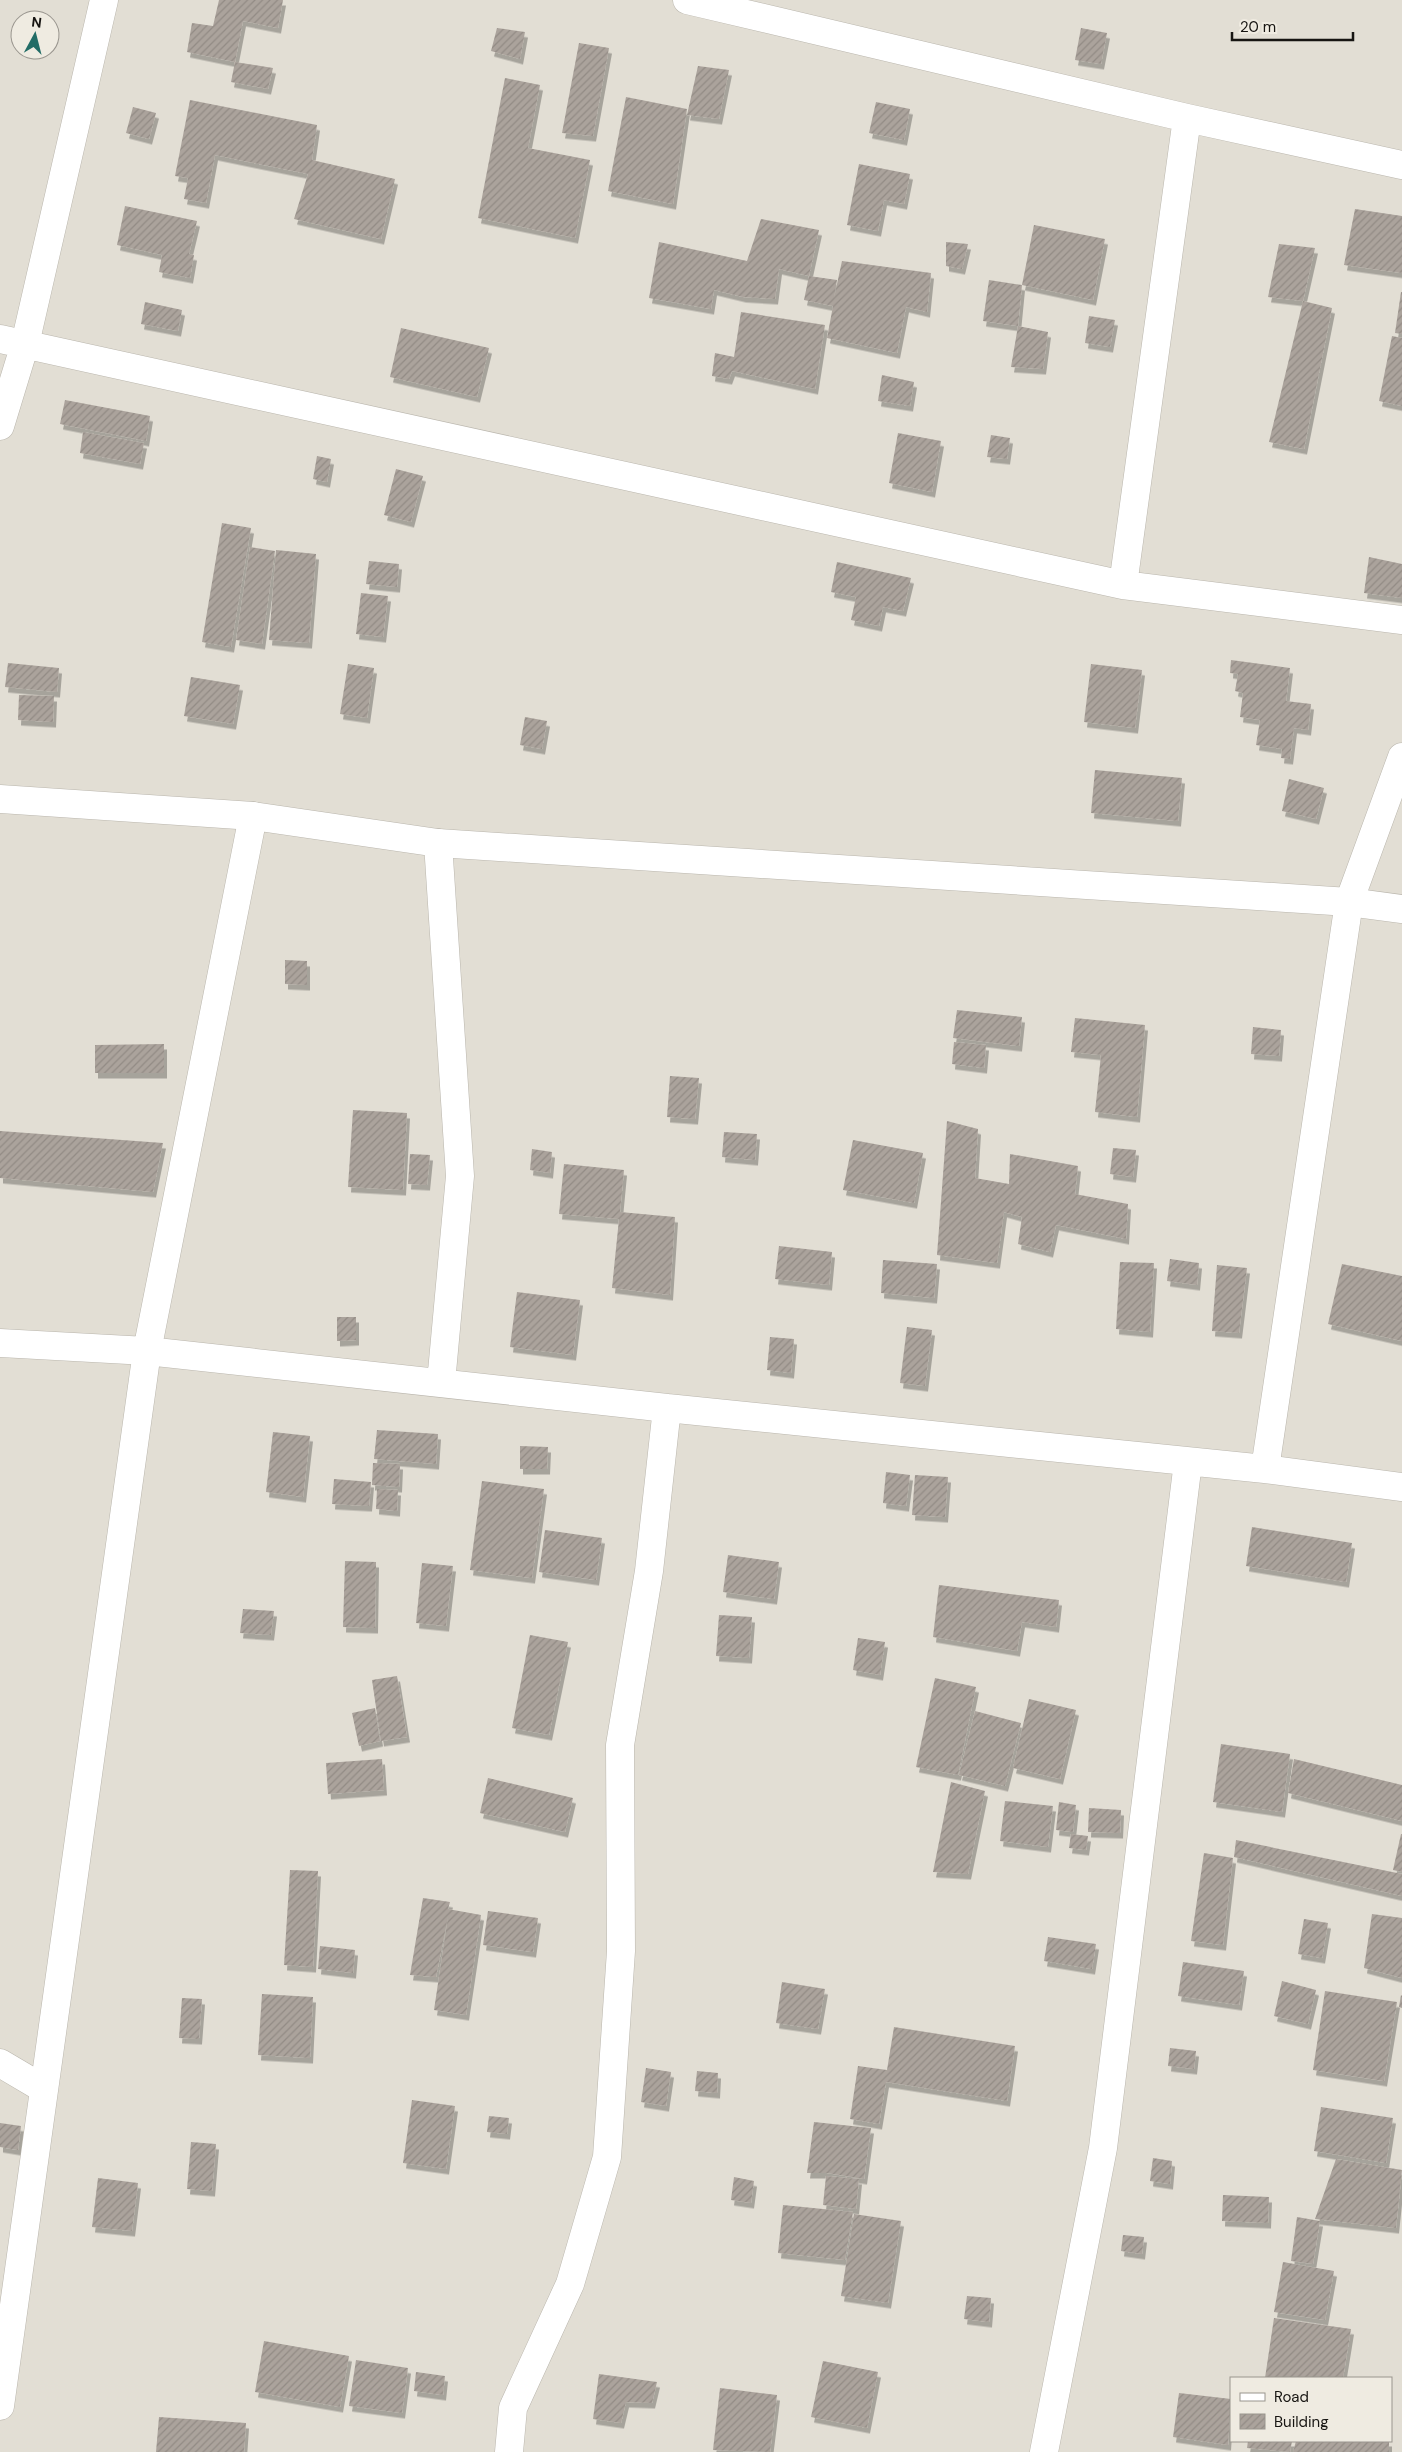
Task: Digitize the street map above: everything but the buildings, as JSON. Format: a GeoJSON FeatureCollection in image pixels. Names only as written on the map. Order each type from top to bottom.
{"type":"FeatureCollection","features":[{"type":"Feature","properties":{"kind":"street"},"geometry":{"type":"LineString","coordinates":[[0,426],[12,342],[104,0]]}},
{"type":"Feature","properties":{"kind":"street"},"geometry":{"type":"LineString","coordinates":[[687,0],[1187,118],[1402,165]]}},
{"type":"Feature","properties":{"kind":"street"},"geometry":{"type":"LineString","coordinates":[[1123,585],[1187,118]]}},
{"type":"Feature","properties":{"kind":"street"},"geometry":{"type":"LineString","coordinates":[[12,342],[1123,585],[1402,620]]}},
{"type":"Feature","properties":{"kind":"street"},"geometry":{"type":"LineString","coordinates":[[1265,1469],[1349,902],[1402,757]]}},
{"type":"Feature","properties":{"kind":"street"},"geometry":{"type":"LineString","coordinates":[[0,800],[253,816],[438,843],[1349,902],[1402,909]]}},
{"type":"Feature","properties":{"kind":"street"},"geometry":{"type":"LineString","coordinates":[[0,2406],[147,1351],[253,816]]}},
{"type":"Feature","properties":{"kind":"street"},"geometry":{"type":"LineString","coordinates":[[438,843],[460,1176],[441,1383]]}},
{"type":"Feature","properties":{"kind":"street"},"geometry":{"type":"LineString","coordinates":[[0,1343],[147,1351],[667,1408],[1265,1469],[1402,1486]]}},
{"type":"Feature","properties":{"kind":"street"},"geometry":{"type":"LineString","coordinates":[[509,2452],[513,2408],[570,2284],[607,2157],[622,1951],[620,1745],[649,1571],[667,1408]]}},
{"type":"Feature","properties":{"kind":"street"},"geometry":{"type":"LineString","coordinates":[[1044,2452],[1103,2148],[1188,1462]]}},
{"type":"Feature","properties":{"kind":"street"},"geometry":{"type":"LineString","coordinates":[[0,2063],[44,2089]]}}]}
